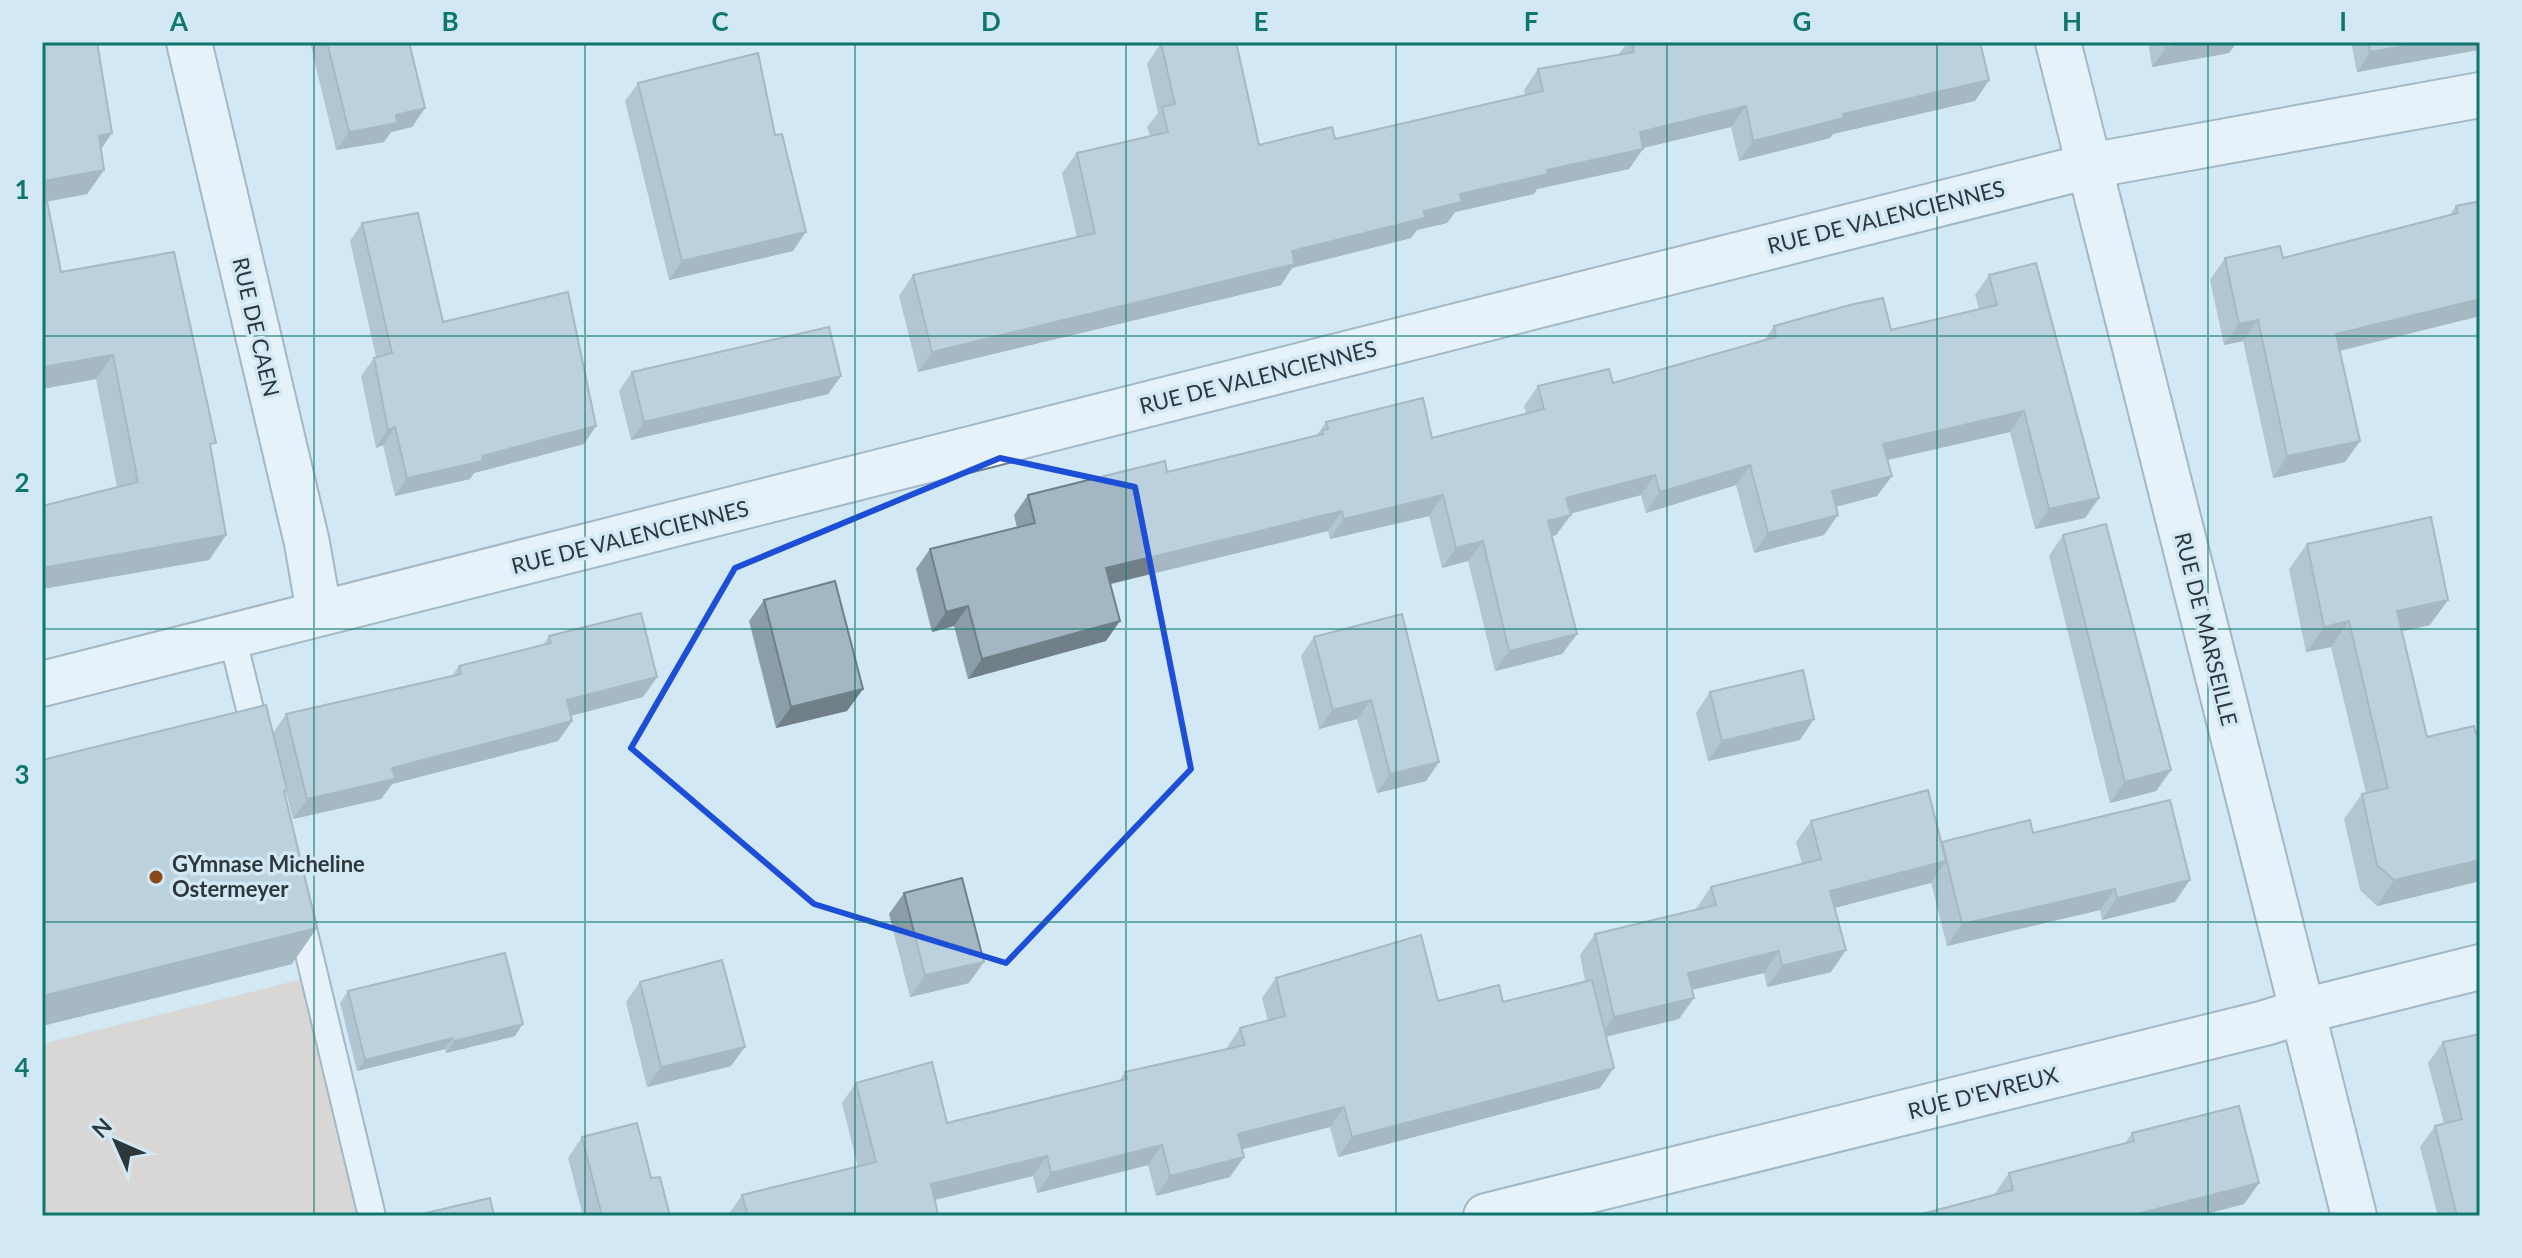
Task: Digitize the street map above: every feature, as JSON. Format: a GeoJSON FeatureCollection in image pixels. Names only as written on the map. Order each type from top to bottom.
{"type":"FeatureCollection","features":[{"type":"Feature","properties":{"kind":"street","name":"RUE DE CAEN"},"geometry":{"type":"LineString","coordinates":[[189,42],[307,543],[319,612]]}},
{"type":"Feature","properties":{"kind":"street","name":"RUE DE MARSEILLE"},"geometry":{"type":"LineString","coordinates":[[2058,42],[2354,1216]]}},
{"type":"Feature","properties":{"kind":"street","name":"RUE DE VALENCIENNES"},"geometry":{"type":"LineString","coordinates":[[42,684],[2089,166],[2480,95]]}},
{"type":"Feature","properties":{"kind":"street","name":"RUE D'EVREUX"},"geometry":{"type":"LineString","coordinates":[[1486,1216],[2480,967]]}},
{"type":"Feature","properties":{"kind":"lane"},"geometry":{"type":"LineString","coordinates":[[232,636],[265,774]]}},
{"type":"Feature","properties":{"kind":"lane"},"geometry":{"type":"LineString","coordinates":[[291,880],[372,1216]]}},
{"type":"Feature","properties":{"kind":"highlighted area"},"geometry":{"type":"Polygon","coordinates":[[[1000,458],[1135,487],[1191,769],[1006,963],[814,904],[631,748],[735,568],[1000,458]]]}},
{"type":"Feature","properties":{"kind":"shaded area"},"geometry":{"type":"Polygon","coordinates":[[[303,979],[359,1216],[42,1216],[42,1044],[303,979]]]}},
{"type":"Feature","properties":{"kind":"building"},"geometry":{"type":"Polygon","coordinates":[[[42,42],[97,42],[112,133],[99,136],[104,170],[43,181],[61,272],[174,252],[216,443],[210,444],[226,535],[42,568],[42,506],[138,482],[113,355],[42,367],[42,42]]]}},
{"type":"Feature","properties":{"kind":"building"},"geometry":{"type":"Polygon","coordinates":[[[327,42],[409,42],[425,108],[396,115],[397,123],[349,132],[327,42]]]}},
{"type":"Feature","properties":{"kind":"building"},"geometry":{"type":"Polygon","coordinates":[[[1236,42],[1259,145],[1332,127],[1335,139],[1543,91],[1538,69],[1634,52],[1632,42],[1980,42],[1989,80],[1843,114],[1844,118],[1753,141],[1746,106],[1640,132],[1643,149],[1547,170],[1548,174],[1460,194],[1462,202],[1424,211],[1425,218],[1292,251],[1295,264],[932,352],[913,275],[1095,233],[1077,153],[1168,132],[1162,107],[1175,104],[1161,43],[1236,42]]]}},
{"type":"Feature","properties":{"kind":"building"},"geometry":{"type":"Polygon","coordinates":[[[2165,42],[2196,42],[2166,48],[2165,42]]]}},
{"type":"Feature","properties":{"kind":"building"},"geometry":{"type":"Polygon","coordinates":[[[2368,42],[2428,42],[2370,52],[2368,42]]]}},
{"type":"Feature","properties":{"kind":"building"},"geometry":{"type":"Polygon","coordinates":[[[758,53],[775,135],[782,134],[806,232],[682,261],[638,83],[758,53]]]}},
{"type":"Feature","properties":{"kind":"building"},"geometry":{"type":"Polygon","coordinates":[[[2480,201],[2480,299],[2336,334],[2360,441],[2287,456],[2258,320],[2239,324],[2225,258],[2280,246],[2283,258],[2458,213],[2456,206],[2480,201]]]}},
{"type":"Feature","properties":{"kind":"building"},"geometry":{"type":"Polygon","coordinates":[[[418,213],[443,322],[568,292],[596,426],[482,456],[483,461],[407,478],[395,427],[388,430],[374,358],[392,353],[362,223],[418,213]]]}},
{"type":"Feature","properties":{"kind":"building"},"geometry":{"type":"Polygon","coordinates":[[[2036,263],[2099,498],[2049,509],[2024,411],[1883,444],[1892,476],[1832,491],[1838,515],[1768,533],[1750,465],[1660,492],[1655,475],[1566,498],[1571,515],[1548,521],[1577,634],[1509,651],[1483,541],[1456,548],[1443,495],[1344,519],[1342,511],[1106,568],[1120,621],[982,659],[968,606],[946,612],[930,549],[1035,523],[1028,495],[1165,461],[1167,472],[1323,434],[1322,431],[1328,429],[1326,422],[1423,398],[1432,438],[1544,409],[1538,386],[1609,369],[1613,383],[1776,337],[1774,326],[1850,305],[1883,298],[1891,330],[1997,305],[1989,275],[2036,263]]]}},
{"type":"Feature","properties":{"kind":"building"},"geometry":{"type":"Polygon","coordinates":[[[829,327],[841,376],[644,422],[632,372],[829,327]]]}},
{"type":"Feature","properties":{"kind":"building"},"geometry":{"type":"Polygon","coordinates":[[[2431,517],[2448,600],[2397,611],[2427,737],[2474,726],[2476,734],[2480,733],[2480,860],[2394,880],[2377,865],[2362,794],[2388,788],[2349,621],[2324,627],[2307,544],[2431,517]]]}},
{"type":"Feature","properties":{"kind":"building"},"geometry":{"type":"Polygon","coordinates":[[[2106,524],[2171,770],[2125,782],[2063,535],[2106,524]]]}},
{"type":"Feature","properties":{"kind":"building"},"geometry":{"type":"Polygon","coordinates":[[[835,581],[863,689],[791,707],[764,600],[835,581]]]}},
{"type":"Feature","properties":{"kind":"building"},"geometry":{"type":"Polygon","coordinates":[[[641,613],[657,677],[567,700],[572,721],[392,768],[395,779],[307,799],[286,714],[461,674],[459,666],[551,643],[549,636],[641,613]]]}},
{"type":"Feature","properties":{"kind":"building"},"geometry":{"type":"Polygon","coordinates":[[[1402,614],[1439,762],[1390,774],[1371,700],[1333,710],[1314,637],[1402,614]]]}},
{"type":"Feature","properties":{"kind":"building"},"geometry":{"type":"Polygon","coordinates":[[[1803,670],[1814,719],[1722,741],[1710,692],[1803,670]]]}},
{"type":"Feature","properties":{"kind":"building","name":"GYmnase Micheline Ostermeyer"},"geometry":{"type":"Polygon","coordinates":[[[266,705],[317,928],[42,996],[42,760],[266,705]]]}},
{"type":"Feature","properties":{"kind":"building"},"geometry":{"type":"Polygon","coordinates":[[[1928,790],[1946,861],[1830,891],[1846,950],[1782,966],[1779,951],[1688,973],[1694,998],[1614,1017],[1595,934],[1716,905],[1711,887],[1821,859],[1811,821],[1928,790]]]}},
{"type":"Feature","properties":{"kind":"building"},"geometry":{"type":"Polygon","coordinates":[[[2170,800],[2190,880],[2117,898],[2115,889],[1962,924],[1942,842],[2030,820],[2033,833],[2170,800]]]}},
{"type":"Feature","properties":{"kind":"building"},"geometry":{"type":"Polygon","coordinates":[[[962,878],[984,962],[925,975],[904,893],[962,878]]]}},
{"type":"Feature","properties":{"kind":"building"},"geometry":{"type":"Polygon","coordinates":[[[1421,935],[1438,1001],[1499,985],[1503,1002],[1592,980],[1614,1068],[1352,1137],[1344,1107],[1238,1134],[1244,1157],[1170,1176],[1162,1145],[1051,1173],[1047,1156],[931,1184],[938,1214],[932,1216],[748,1216],[742,1195],[876,1162],[856,1083],[932,1062],[947,1123],[1127,1079],[1125,1072],[1245,1045],[1240,1028],[1285,1016],[1276,978],[1421,935]]]}},
{"type":"Feature","properties":{"kind":"building"},"geometry":{"type":"Polygon","coordinates":[[[505,953],[523,1024],[365,1060],[348,991],[505,953]]]}},
{"type":"Feature","properties":{"kind":"building"},"geometry":{"type":"Polygon","coordinates":[[[722,960],[745,1047],[661,1067],[640,982],[722,960]]]}},
{"type":"Feature","properties":{"kind":"building"},"geometry":{"type":"Polygon","coordinates":[[[2480,1034],[2480,1216],[2457,1216],[2435,1126],[2462,1119],[2443,1042],[2480,1034]]]}},
{"type":"Feature","properties":{"kind":"building"},"geometry":{"type":"Polygon","coordinates":[[[2239,1106],[2259,1183],[2129,1216],[1914,1216],[2013,1190],[2009,1173],[2134,1141],[2132,1133],[2239,1106]]]}},
{"type":"Feature","properties":{"kind":"building"},"geometry":{"type":"Polygon","coordinates":[[[637,1123],[651,1178],[660,1177],[670,1216],[602,1216],[582,1137],[637,1123]]]}},
{"type":"Feature","properties":{"kind":"building"},"geometry":{"type":"Polygon","coordinates":[[[490,1198],[494,1216],[426,1216],[426,1213],[490,1198]]]}},
{"type":"Feature","properties":{"kind":"place","name":"GYmnase Micheline Ostermeyer"},"geometry":{"type":"Point","coordinates":[156,877]}}]}
